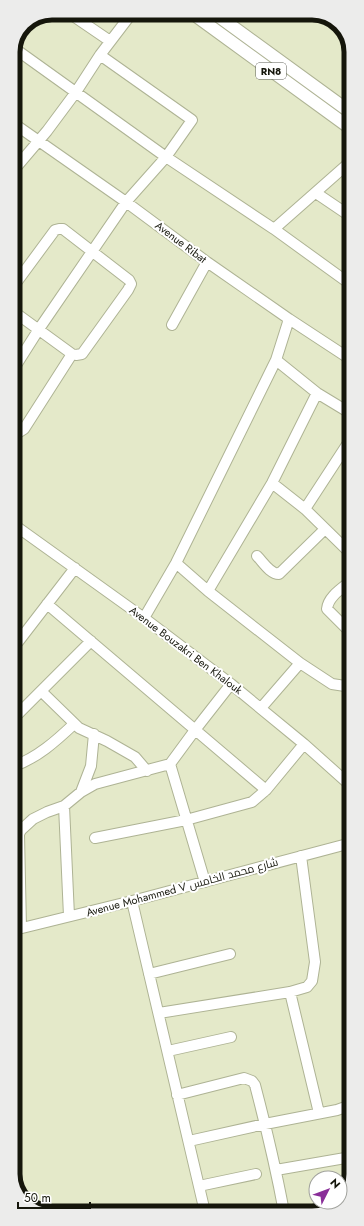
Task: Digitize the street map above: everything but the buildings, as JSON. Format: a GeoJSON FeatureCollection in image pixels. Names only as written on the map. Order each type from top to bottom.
{"type":"FeatureCollection","features":[{"type":"Feature","properties":{"kind":"main road","name":"RN8"},"geometry":{"type":"LineString","coordinates":[[202,20],[344,124]]}},
{"type":"Feature","properties":{"kind":"main road","name":"RN8"},"geometry":{"type":"LineString","coordinates":[[224,20],[344,108]]}},
{"type":"Feature","properties":{"kind":"street"},"geometry":{"type":"LineString","coordinates":[[79,20],[110,41]]}},
{"type":"Feature","properties":{"kind":"street"},"geometry":{"type":"LineString","coordinates":[[20,163],[76,92],[100,55],[126,20]]}},
{"type":"Feature","properties":{"kind":"street"},"geometry":{"type":"LineString","coordinates":[[20,52],[166,157],[274,229],[344,280]]}},
{"type":"Feature","properties":{"kind":"street"},"geometry":{"type":"LineString","coordinates":[[20,359],[126,202],[166,157],[192,120],[100,55]]}},
{"type":"Feature","properties":{"kind":"street","name":"Avenue Ribat"},"geometry":{"type":"LineString","coordinates":[[20,128],[126,202],[207,262],[344,355]]}},
{"type":"Feature","properties":{"kind":"street"},"geometry":{"type":"LineString","coordinates":[[274,229],[344,167]]}},
{"type":"Feature","properties":{"kind":"street"},"geometry":{"type":"LineString","coordinates":[[316,193],[344,212]]}},
{"type":"Feature","properties":{"kind":"street"},"geometry":{"type":"LineString","coordinates":[[20,278],[55,230],[63,229],[128,280],[131,284],[82,354],[72,354],[20,316]]}},
{"type":"Feature","properties":{"kind":"street"},"geometry":{"type":"LineString","coordinates":[[172,325],[207,262]]}},
{"type":"Feature","properties":{"kind":"street"},"geometry":{"type":"LineString","coordinates":[[144,618],[176,563],[276,360],[289,319]]}},
{"type":"Feature","properties":{"kind":"street"},"geometry":{"type":"LineString","coordinates":[[20,432],[24,429],[72,354]]}},
{"type":"Feature","properties":{"kind":"street"},"geometry":{"type":"LineString","coordinates":[[276,360],[317,393],[344,409]]}},
{"type":"Feature","properties":{"kind":"street"},"geometry":{"type":"LineString","coordinates":[[208,591],[272,483],[317,393]]}},
{"type":"Feature","properties":{"kind":"street"},"geometry":{"type":"LineString","coordinates":[[305,509],[344,449]]}},
{"type":"Feature","properties":{"kind":"street"},"geometry":{"type":"LineString","coordinates":[[272,483],[305,509],[344,547]]}},
{"type":"Feature","properties":{"kind":"street"},"geometry":{"type":"LineString","coordinates":[[257,556],[271,571],[275,574],[279,574],[325,529]]}},
{"type":"Feature","properties":{"kind":"street","name":"Avenue Bouzakri Ben Khalouk"},"geometry":{"type":"LineString","coordinates":[[20,530],[144,618],[232,684],[344,780]]}},
{"type":"Feature","properties":{"kind":"street"},"geometry":{"type":"LineString","coordinates":[[176,563],[208,591],[300,663],[332,684],[344,685]]}},
{"type":"Feature","properties":{"kind":"street"},"geometry":{"type":"LineString","coordinates":[[20,639],[75,568]]}},
{"type":"Feature","properties":{"kind":"street"},"geometry":{"type":"LineString","coordinates":[[344,587],[331,598],[327,609],[344,626]]}},
{"type":"Feature","properties":{"kind":"street"},"geometry":{"type":"LineString","coordinates":[[47,604],[266,790]]}},
{"type":"Feature","properties":{"kind":"street"},"geometry":{"type":"LineString","coordinates":[[20,712],[91,641]]}},
{"type":"Feature","properties":{"kind":"street"},"geometry":{"type":"LineString","coordinates":[[261,708],[300,663]]}},
{"type":"Feature","properties":{"kind":"street"},"geometry":{"type":"LineString","coordinates":[[20,831],[38,815],[64,806],[81,792],[95,784],[170,764],[232,684]]}},
{"type":"Feature","properties":{"kind":"street"},"geometry":{"type":"LineString","coordinates":[[41,691],[79,728],[94,734],[135,757],[147,771]]}},
{"type":"Feature","properties":{"kind":"street"},"geometry":{"type":"LineString","coordinates":[[20,764],[41,753],[74,724]]}},
{"type":"Feature","properties":{"kind":"street"},"geometry":{"type":"LineString","coordinates":[[81,792],[91,766],[94,734]]}},
{"type":"Feature","properties":{"kind":"street"},"geometry":{"type":"LineString","coordinates":[[96,838],[186,820],[252,802],[266,790],[304,744]]}},
{"type":"Feature","properties":{"kind":"street"},"geometry":{"type":"LineString","coordinates":[[170,764],[205,882]]}},
{"type":"Feature","properties":{"kind":"street"},"geometry":{"type":"LineString","coordinates":[[64,806],[69,916]]}},
{"type":"Feature","properties":{"kind":"street","name":"Avenue Mohammed V شارع محمد الخامس"},"geometry":{"type":"LineString","coordinates":[[20,928],[132,901],[344,845]]}},
{"type":"Feature","properties":{"kind":"street"},"geometry":{"type":"LineString","coordinates":[[158,1013],[290,992],[307,987],[312,981],[315,962],[301,856]]}},
{"type":"Feature","properties":{"kind":"street"},"geometry":{"type":"LineString","coordinates":[[132,901],[203,1206]]}},
{"type":"Feature","properties":{"kind":"street"},"geometry":{"type":"LineString","coordinates":[[150,974],[230,954]]}},
{"type":"Feature","properties":{"kind":"street"},"geometry":{"type":"LineString","coordinates":[[290,992],[319,1113]]}},
{"type":"Feature","properties":{"kind":"street"},"geometry":{"type":"LineString","coordinates":[[168,1051],[231,1037]]}},
{"type":"Feature","properties":{"kind":"street"},"geometry":{"type":"LineString","coordinates":[[177,1095],[244,1078],[252,1081],[255,1085],[265,1124],[283,1206]]}},
{"type":"Feature","properties":{"kind":"street"},"geometry":{"type":"LineString","coordinates":[[188,1142],[344,1108]]}},
{"type":"Feature","properties":{"kind":"street"},"geometry":{"type":"LineString","coordinates":[[276,1170],[344,1159]]}},
{"type":"Feature","properties":{"kind":"street"},"geometry":{"type":"LineString","coordinates":[[198,1186],[256,1174]]}}]}
